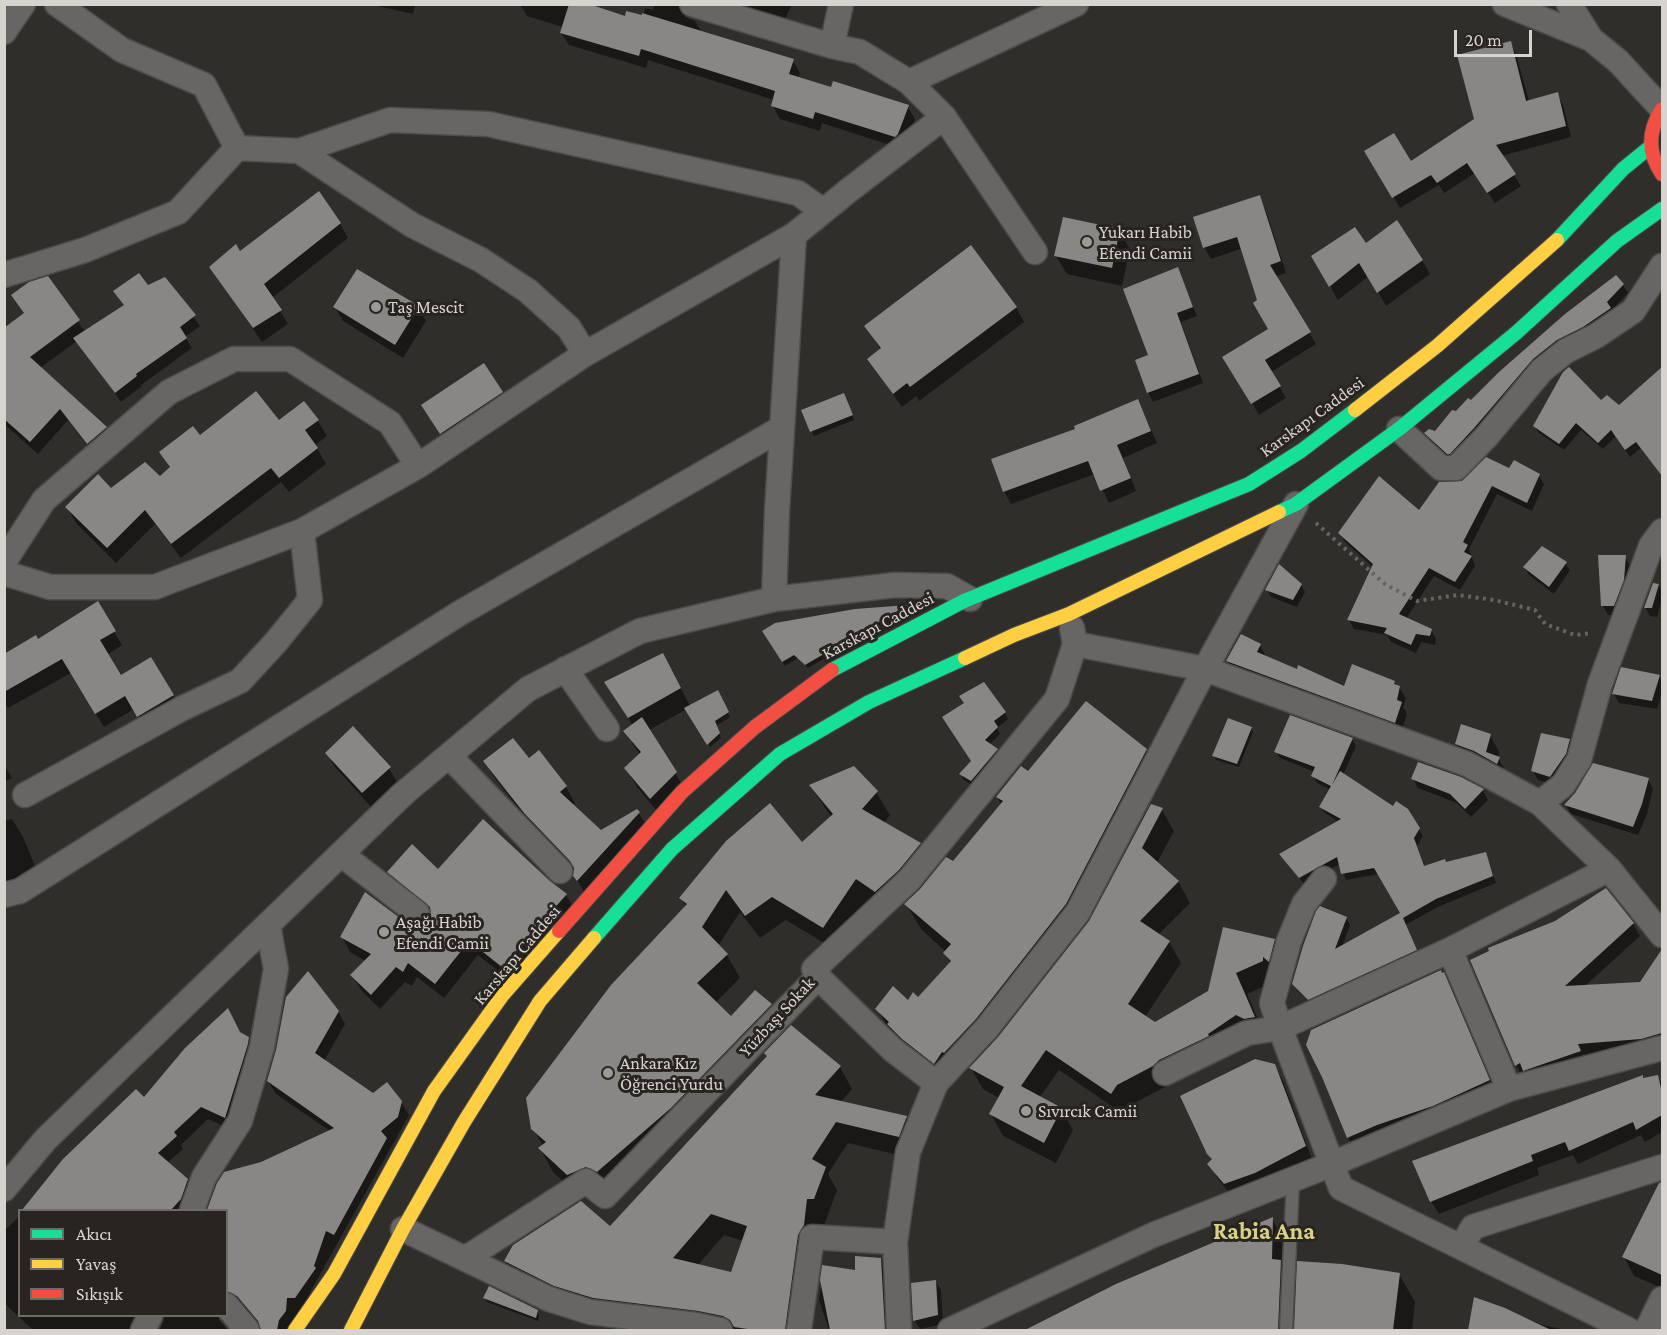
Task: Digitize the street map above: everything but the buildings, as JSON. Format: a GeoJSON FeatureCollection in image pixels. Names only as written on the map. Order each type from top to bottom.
{"type":"FeatureCollection","features":[{"type":"Feature","properties":{"kind":"main road"},"geometry":{"type":"LineString","coordinates":[[1662,109],[1654,120],[1650,133],[1650,147],[1654,161],[1662,174]]}},
{"type":"Feature","properties":{"kind":"main road","name":"Karskapı Caddesi"},"geometry":{"type":"LineString","coordinates":[[295,1330],[334,1274],[434,1091],[502,996],[682,792],[755,727],[835,668],[970,599],[1249,484],[1301,451],[1437,346],[1510,283],[1554,243],[1623,169],[1650,147]]}},
{"type":"Feature","properties":{"kind":"main road"},"geometry":{"type":"LineString","coordinates":[[351,1330],[403,1229],[464,1122],[540,1001],[672,849],[780,754],[869,702],[1014,635],[1069,614],[1296,504],[1399,429],[1516,333],[1617,241],[1662,208]]}},
{"type":"Feature","properties":{"kind":"street"},"geometry":{"type":"LineString","coordinates":[[4,32],[23,4]]}},
{"type":"Feature","properties":{"kind":"street"},"geometry":{"type":"LineString","coordinates":[[57,4],[122,50],[204,85],[237,148]]}},
{"type":"Feature","properties":{"kind":"street"},"geometry":{"type":"LineString","coordinates":[[692,4],[831,46],[860,52],[909,82],[944,117],[1035,252]]}},
{"type":"Feature","properties":{"kind":"street"},"geometry":{"type":"LineString","coordinates":[[831,46],[841,4]]}},
{"type":"Feature","properties":{"kind":"street"},"geometry":{"type":"LineString","coordinates":[[909,82],[1076,4]]}},
{"type":"Feature","properties":{"kind":"street"},"geometry":{"type":"LineString","coordinates":[[1505,4],[1591,39],[1618,60],[1662,109]]}},
{"type":"Feature","properties":{"kind":"street"},"geometry":{"type":"LineString","coordinates":[[1569,4],[1591,39]]}},
{"type":"Feature","properties":{"kind":"street"},"geometry":{"type":"LineString","coordinates":[[4,573],[50,587],[155,587],[302,531],[418,466],[585,354],[794,235],[944,117]]}},
{"type":"Feature","properties":{"kind":"street"},"geometry":{"type":"LineString","coordinates":[[237,148],[299,151],[390,120],[488,124],[798,193],[823,211]]}},
{"type":"Feature","properties":{"kind":"street"},"geometry":{"type":"LineString","coordinates":[[4,275],[85,250],[178,212],[237,148]]}},
{"type":"Feature","properties":{"kind":"street"},"geometry":{"type":"LineString","coordinates":[[299,151],[412,225],[481,260],[528,291],[569,328],[585,354]]}},
{"type":"Feature","properties":{"kind":"street"},"geometry":{"type":"LineString","coordinates":[[774,599],[794,235]]}},
{"type":"Feature","properties":{"kind":"street"},"geometry":{"type":"LineString","coordinates":[[1399,429],[1441,468],[1456,468],[1486,437],[1542,370],[1566,351],[1596,336],[1633,311],[1662,266]]}},
{"type":"Feature","properties":{"kind":"street"},"geometry":{"type":"LineString","coordinates":[[4,562],[44,500],[169,392],[234,359],[290,359],[390,423],[418,466]]}},
{"type":"Feature","properties":{"kind":"street"},"geometry":{"type":"LineString","coordinates":[[4,895],[20,891],[460,613],[782,428]]}},
{"type":"Feature","properties":{"kind":"street"},"geometry":{"type":"LineString","coordinates":[[899,1330],[895,1242],[908,1152],[936,1083],[987,1028],[1078,912],[1205,669],[1296,504]]}},
{"type":"Feature","properties":{"kind":"street"},"geometry":{"type":"LineString","coordinates":[[25,795],[183,708],[240,681],[310,600],[302,531]]}},
{"type":"Feature","properties":{"kind":"street"},"geometry":{"type":"LineString","coordinates":[[1540,803],[1563,785],[1579,760],[1600,684],[1651,546],[1662,531]]}},
{"type":"Feature","properties":{"kind":"street"},"geometry":{"type":"LineString","coordinates":[[4,1189],[46,1139],[403,794],[528,689],[640,631],[774,599],[895,585],[947,586],[970,599]]}},
{"type":"Feature","properties":{"kind":"street"},"geometry":{"type":"LineString","coordinates":[[1069,614],[1075,644],[1205,669],[1467,764],[1540,803],[1609,869],[1662,935]]}},
{"type":"Feature","properties":{"kind":"street","name":"Yüzbaşı Sokak"},"geometry":{"type":"LineString","coordinates":[[466,1258],[586,1181],[605,1196],[818,977],[814,969],[909,880],[1057,699],[1075,644]]}},
{"type":"Feature","properties":{"kind":"street"},"geometry":{"type":"LineString","coordinates":[[566,669],[607,729]]}},
{"type":"Feature","properties":{"kind":"street"},"geometry":{"type":"LineString","coordinates":[[449,756],[560,871]]}},
{"type":"Feature","properties":{"kind":"street"},"geometry":{"type":"LineString","coordinates":[[341,854],[417,913]]}},
{"type":"Feature","properties":{"kind":"street"},"geometry":{"type":"LineString","coordinates":[[1165,1074],[1247,1033],[1280,1028],[1450,950],[1609,869]]}},
{"type":"Feature","properties":{"kind":"street"},"geometry":{"type":"LineString","coordinates":[[1324,879],[1304,904],[1289,941],[1272,1002],[1341,1188],[1629,1330]]}},
{"type":"Feature","properties":{"kind":"street"},"geometry":{"type":"LineString","coordinates":[[192,1209],[204,1177],[240,1122],[262,1047],[276,969],[268,925]]}},
{"type":"Feature","properties":{"kind":"street"},"geometry":{"type":"LineString","coordinates":[[1450,950],[1509,1089]]}},
{"type":"Feature","properties":{"kind":"street"},"geometry":{"type":"LineString","coordinates":[[818,977],[893,1050],[936,1083]]}},
{"type":"Feature","properties":{"kind":"street"},"geometry":{"type":"LineString","coordinates":[[950,1330],[1153,1235],[1293,1180],[1509,1089],[1662,1048]]}},
{"type":"Feature","properties":{"kind":"street"},"geometry":{"type":"LineString","coordinates":[[1462,1246],[1473,1227],[1662,1167]]}},
{"type":"Feature","properties":{"kind":"street"},"geometry":{"type":"LineString","coordinates":[[403,1229],[549,1299],[590,1312],[720,1330]]}},
{"type":"Feature","properties":{"kind":"street"},"geometry":{"type":"LineString","coordinates":[[799,1330],[812,1238],[895,1242]]}},
{"type":"Feature","properties":{"kind":"street"},"geometry":{"type":"LineString","coordinates":[[1647,1330],[1662,1299]]}},
{"type":"Feature","properties":{"kind":"street"},"geometry":{"type":"LineString","coordinates":[[228,1307],[247,1330]]}},
{"type":"Feature","properties":{"kind":"lane"},"geometry":{"type":"LineString","coordinates":[[1286,1330],[1293,1180]]}},
{"type":"Feature","properties":{"kind":"path"},"geometry":{"type":"LineString","coordinates":[[1296,504],[1362,566],[1386,585],[1417,601],[1458,595],[1494,600],[1535,610],[1545,624],[1575,635],[1620,631]]}},
{"type":"Feature","properties":{"kind":"traffic: fast"},"geometry":{"type":"LineString","coordinates":[[1557,240],[1623,169],[1650,147]]}},
{"type":"Feature","properties":{"kind":"traffic: fast"},"geometry":{"type":"LineString","coordinates":[[1279,512],[1296,504],[1399,429],[1516,333],[1617,241],[1662,209]]}},
{"type":"Feature","properties":{"kind":"traffic: fast"},"geometry":{"type":"LineString","coordinates":[[832,670],[964,601],[1249,484],[1301,451],[1355,410]]}},
{"type":"Feature","properties":{"kind":"traffic: fast"},"geometry":{"type":"LineString","coordinates":[[594,938],[672,849],[780,754],[869,702],[965,658]]}},
{"type":"Feature","properties":{"kind":"traffic: slow"},"geometry":{"type":"LineString","coordinates":[[1355,410],[1437,346],[1557,240]]}},
{"type":"Feature","properties":{"kind":"traffic: slow"},"geometry":{"type":"LineString","coordinates":[[965,658],[1014,635],[1069,614],[1279,512]]}},
{"type":"Feature","properties":{"kind":"traffic: slow"},"geometry":{"type":"LineString","coordinates":[[295,1330],[334,1274],[434,1091],[502,996],[559,931]]}},
{"type":"Feature","properties":{"kind":"traffic: slow"},"geometry":{"type":"LineString","coordinates":[[351,1330],[403,1229],[464,1122],[540,1001],[594,938]]}},
{"type":"Feature","properties":{"kind":"traffic: jam"},"geometry":{"type":"LineString","coordinates":[[1662,109],[1654,125],[1651,142],[1654,158],[1662,174]]}},
{"type":"Feature","properties":{"kind":"traffic: jam"},"geometry":{"type":"LineString","coordinates":[[559,931],[682,792],[755,727],[832,670]]}},
{"type":"Feature","properties":{"kind":"place","name":"Yukarı Habib Efendi Camii"},"geometry":{"type":"Point","coordinates":[1087,242]}},
{"type":"Feature","properties":{"kind":"place","name":"Taş Mescit"},"geometry":{"type":"Point","coordinates":[376,307]}},
{"type":"Feature","properties":{"kind":"place","name":"Aşağı Habib Efendi Camii"},"geometry":{"type":"Point","coordinates":[384,932]}},
{"type":"Feature","properties":{"kind":"place","name":"Ankara Kız Öğrenci Yurdu"},"geometry":{"type":"Point","coordinates":[608,1073]}},
{"type":"Feature","properties":{"kind":"place","name":"Sıvırcık Camii"},"geometry":{"type":"Point","coordinates":[1026,1111]}},
{"type":"Feature","properties":{"kind":"district","name":"Rabia Ana"},"geometry":{"type":"Point","coordinates":[1264,1232]}}]}
